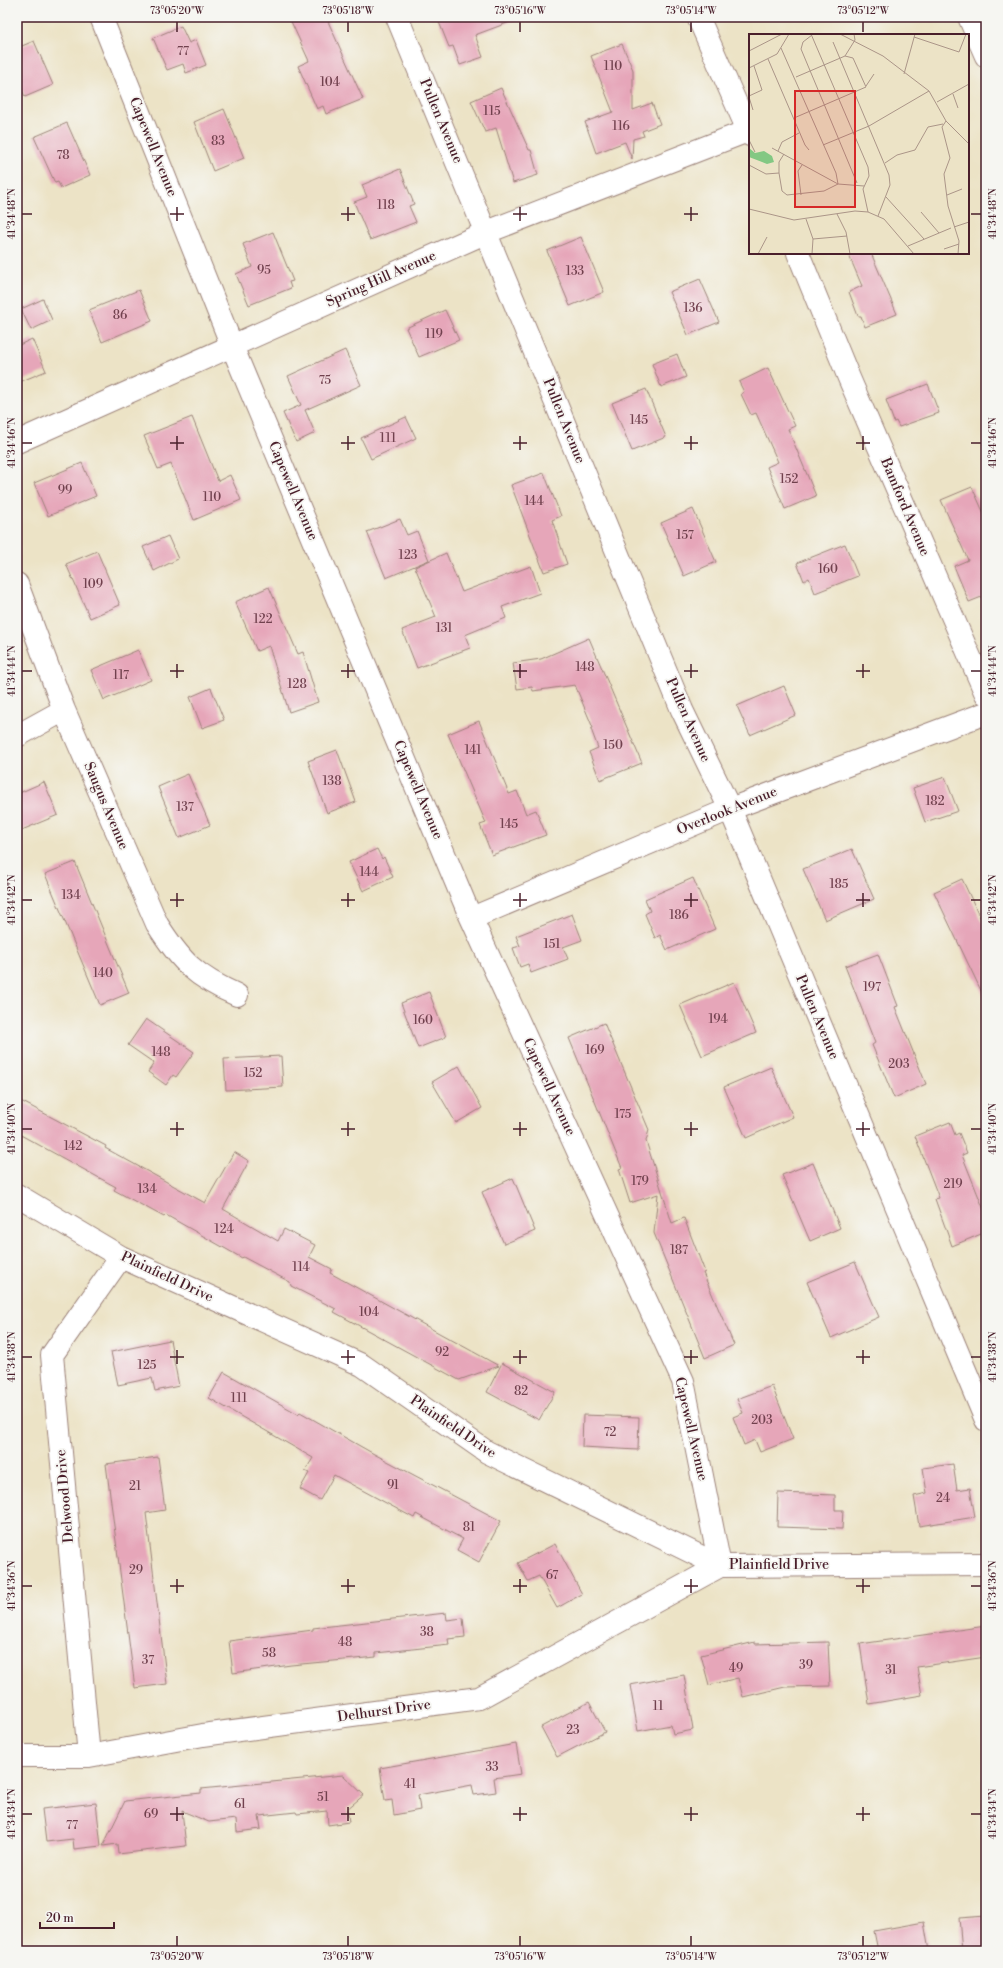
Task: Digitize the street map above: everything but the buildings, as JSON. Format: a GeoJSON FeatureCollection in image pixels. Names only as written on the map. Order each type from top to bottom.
{"type":"FeatureCollection","features":[{"type":"Feature","properties":{"kind":"street","name":"Capewell Avenue"},"geometry":{"type":"LineString","coordinates":[[101,17],[232,346],[472,918],[683,1381],[720,1566]]}},
{"type":"Feature","properties":{"kind":"street","name":"Pullen Avenue"},"geometry":{"type":"LineString","coordinates":[[397,17],[487,232],[682,710],[730,809],[986,1420]]}},
{"type":"Feature","properties":{"kind":"street"},"geometry":{"type":"LineString","coordinates":[[698,17],[749,132]]}},
{"type":"Feature","properties":{"kind":"street"},"geometry":{"type":"LineString","coordinates":[[975,30],[986,56]]}},
{"type":"Feature","properties":{"kind":"street","name":"Spring Hill Avenue"},"geometry":{"type":"LineString","coordinates":[[17,442],[487,232],[749,132]]}},
{"type":"Feature","properties":{"kind":"street","name":"Bamford Avenue"},"geometry":{"type":"LineString","coordinates":[[798,254],[849,378],[986,694]]}},
{"type":"Feature","properties":{"kind":"street","name":"Saugus Avenue"},"geometry":{"type":"LineString","coordinates":[[17,584],[64,710],[157,924],[174,950],[194,972],[220,988],[237,995]]}},
{"type":"Feature","properties":{"kind":"street"},"geometry":{"type":"LineString","coordinates":[[17,736],[64,710]]}},
{"type":"Feature","properties":{"kind":"street","name":"Overlook Avenue"},"geometry":{"type":"LineString","coordinates":[[472,918],[730,809],[986,713]]}},
{"type":"Feature","properties":{"kind":"street","name":"Plainfield Drive"},"geometry":{"type":"LineString","coordinates":[[17,1195],[121,1257],[362,1365],[487,1452],[720,1566],[986,1564]]}},
{"type":"Feature","properties":{"kind":"street","name":"Delwood Drive"},"geometry":{"type":"LineString","coordinates":[[89,1756],[52,1355],[121,1257]]}},
{"type":"Feature","properties":{"kind":"street","name":"Delhurst Drive"},"geometry":{"type":"LineString","coordinates":[[17,1756],[89,1756],[203,1735],[479,1698],[720,1566]]}}]}
